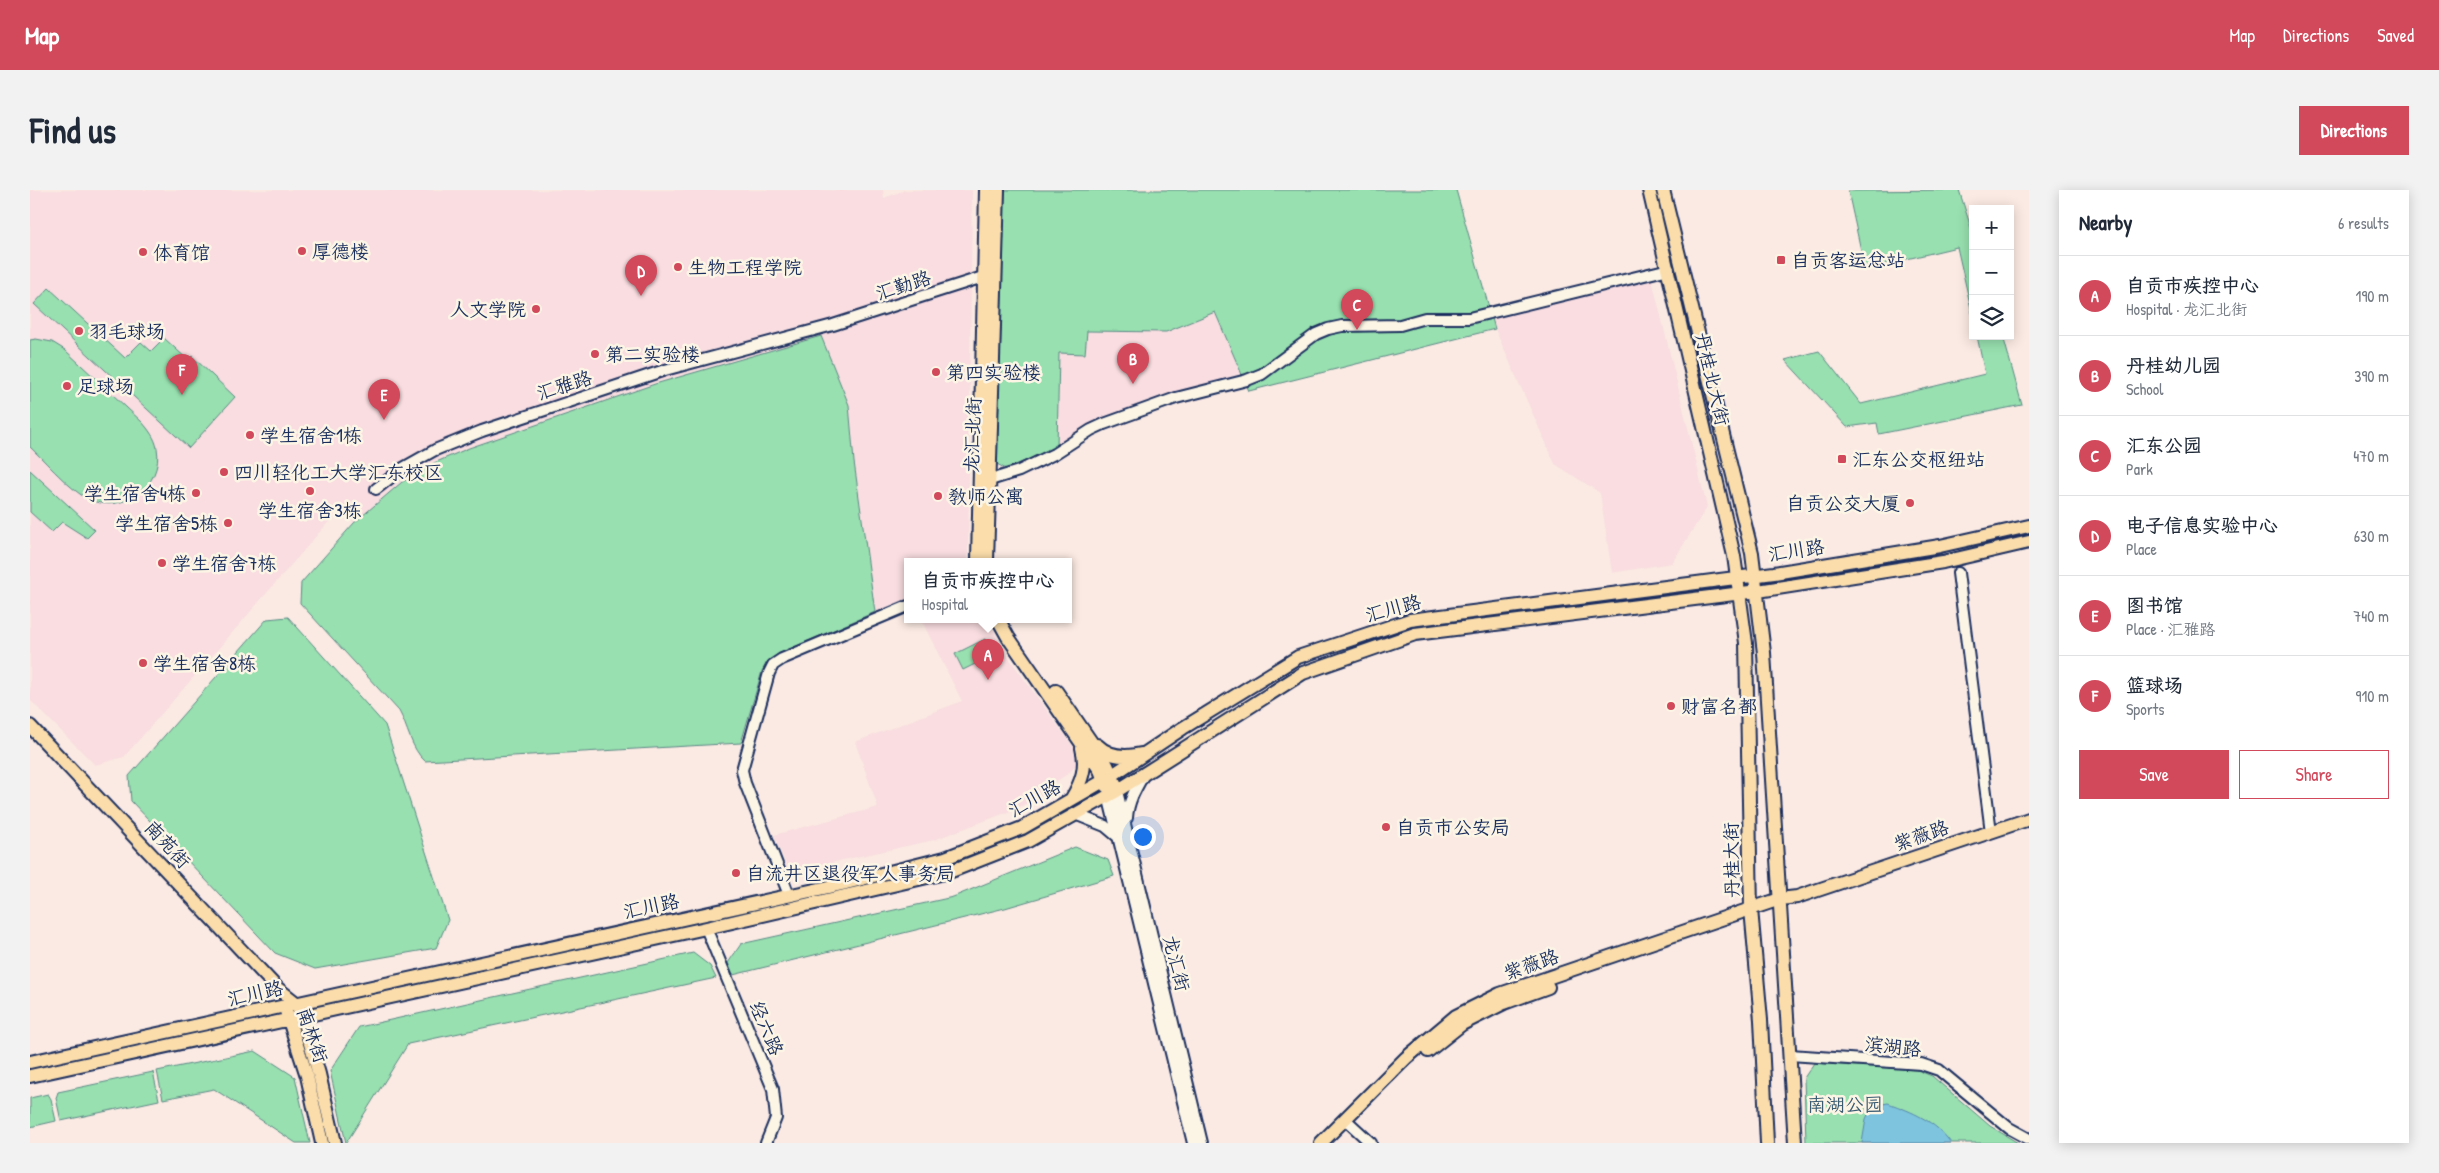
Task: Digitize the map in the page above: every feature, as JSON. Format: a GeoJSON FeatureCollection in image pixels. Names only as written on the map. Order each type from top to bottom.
{"type":"FeatureCollection","features":[{"type":"Feature","properties":{"kind":"main road","name":"龙汇北街"},"geometry":{"type":"LineString","coordinates":[[978,558],[986,190]]}},
{"type":"Feature","properties":{"kind":"main road","name":"龙汇北街"},"geometry":{"type":"LineString","coordinates":[[987,558],[998,190]]}},
{"type":"Feature","properties":{"kind":"main road","name":"丹桂北大街"},"geometry":{"type":"LineString","coordinates":[[1649,190],[1669,269],[1738,577]]}},
{"type":"Feature","properties":{"kind":"main road","name":"丹桂北大街"},"geometry":{"type":"LineString","coordinates":[[1663,190],[1756,575],[1764,653],[1795,1143]]}},
{"type":"Feature","properties":{"kind":"main road","name":"汇川路"},"geometry":{"type":"LineString","coordinates":[[30,1062],[789,895],[945,858],[1022,828],[1109,778],[1182,728],[1298,658],[1410,620],[1756,575],[1948,545],[2029,526]]}},
{"type":"Feature","properties":{"kind":"main road","name":"汇川路"},"geometry":{"type":"LineString","coordinates":[[30,1076],[706,928],[949,872],[1028,841],[1112,793],[1303,673],[1415,634],[1758,591],[1943,562],[2029,542]]}},
{"type":"Feature","properties":{"kind":"main road","name":"丹桂大街"},"geometry":{"type":"LineString","coordinates":[[1738,577],[1746,643],[1751,913],[1761,1020],[1768,1143]]}},
{"type":"Feature","properties":{"kind":"main road"},"geometry":{"type":"LineString","coordinates":[[1000,623],[1008,637],[1084,739],[1103,751],[1120,757],[1127,758],[1145,753]]}},
{"type":"Feature","properties":{"kind":"main road"},"geometry":{"type":"LineString","coordinates":[[1010,623],[1109,778],[1112,793]]}},
{"type":"Feature","properties":{"kind":"main road","name":"南苑街"},"geometry":{"type":"LineString","coordinates":[[30,726],[277,988]]}},
{"type":"Feature","properties":{"kind":"main road"},"geometry":{"type":"LineString","coordinates":[[1071,799],[1082,780],[1085,760],[1084,739]]}},
{"type":"Feature","properties":{"kind":"main road","name":"紫薇路"},"geometry":{"type":"LineString","coordinates":[[1333,1143],[1348,1122],[1406,1058],[1456,1016],[1500,994],[1751,913],[2029,819]]}},
{"type":"Feature","properties":{"kind":"main road","name":"南林街"},"geometry":{"type":"LineString","coordinates":[[277,988],[290,1005],[315,1060],[334,1143]]}},
{"type":"Feature","properties":{"kind":"main road","name":"南林街"},"geometry":{"type":"LineString","coordinates":[[296,1017],[322,1143]]}},
{"type":"Feature","properties":{"kind":"main road","name":"紫薇路"},"geometry":{"type":"LineString","coordinates":[[1321,1143],[1348,1122]]}},
{"type":"Feature","properties":{"kind":"street"},"geometry":{"type":"LineString","coordinates":[[990,480],[1019,471],[1046,458],[1104,424],[1176,398],[1247,380],[1262,374],[1316,334],[1328,329],[1342,326],[1400,325],[1425,318],[1469,318],[1669,269]]}},
{"type":"Feature","properties":{"kind":"street","name":"汇勤路"},"geometry":{"type":"LineString","coordinates":[[833,325],[983,277]]}},
{"type":"Feature","properties":{"kind":"street","name":"汇雅路"},"geometry":{"type":"LineString","coordinates":[[376,489],[404,468],[435,450],[482,431],[665,370],[833,325]]}},
{"type":"Feature","properties":{"kind":"street"},"geometry":{"type":"LineString","coordinates":[[1958,573],[1991,832]]}},
{"type":"Feature","properties":{"kind":"street"},"geometry":{"type":"LineString","coordinates":[[789,895],[745,783],[742,770],[768,673],[782,659],[904,608]]}},
{"type":"Feature","properties":{"kind":"street"},"geometry":{"type":"LineString","coordinates":[[1075,814],[1122,834],[1127,809],[1145,772]]}},
{"type":"Feature","properties":{"kind":"street","name":"龙汇街"},"geometry":{"type":"LineString","coordinates":[[1112,793],[1193,1143]]}},
{"type":"Feature","properties":{"kind":"street","name":"龙汇街"},"geometry":{"type":"LineString","coordinates":[[1122,834],[1202,1143]]}},
{"type":"Feature","properties":{"kind":"street","name":"经六路"},"geometry":{"type":"LineString","coordinates":[[706,928],[773,1089],[776,1118],[766,1143]]}},
{"type":"Feature","properties":{"kind":"street","name":"滨湖路"},"geometry":{"type":"LineString","coordinates":[[1790,1055],[1921,1064],[1939,1070],[2009,1128],[2029,1139]]}},
{"type":"Feature","properties":{"kind":"street"},"geometry":{"type":"LineString","coordinates":[[1348,1122],[1371,1143]]}},
{"type":"Feature","properties":{"kind":"shaded area","name":"四川轻化工大学汇东校区"},"geometry":{"type":"Polygon","coordinates":[[[30,190],[883,190],[884,198],[905,190],[972,190],[968,558],[904,558],[904,601],[875,612],[854,462],[849,405],[402,482],[354,523],[339,510],[124,757],[95,765],[30,700],[30,190]]]}},
{"type":"Feature","properties":{"kind":"shaded area"},"geometry":{"type":"Polygon","coordinates":[[[1652,279],[1707,507],[1672,563],[1612,573],[1600,493],[1555,464],[1495,329],[1492,317],[1652,279]]]}},
{"type":"Feature","properties":{"kind":"shaded area"},"geometry":{"type":"Polygon","coordinates":[[[1215,311],[1242,375],[1173,392],[1102,418],[1057,447],[1059,353],[1086,331],[1166,332],[1215,311]]]}},
{"type":"Feature","properties":{"kind":"shaded area"},"geometry":{"type":"Polygon","coordinates":[[[923,623],[989,623],[1009,658],[1079,755],[1079,762],[1069,773],[1057,781],[1051,790],[1016,809],[934,840],[789,872],[774,835],[878,807],[855,742],[962,701],[923,623]]]}},
{"type":"Feature","properties":{"kind":"green space"},"geometry":{"type":"Polygon","coordinates":[[[1005,190],[1456,190],[1495,329],[1249,391],[1215,312],[1166,332],[1087,331],[1085,354],[1059,353],[1057,447],[1006,469],[997,464],[1005,190]]]}},
{"type":"Feature","properties":{"kind":"green space"},"geometry":{"type":"Polygon","coordinates":[[[1959,190],[1969,221],[1969,300],[1957,247],[1865,269],[1848,191],[1959,190]]]}},
{"type":"Feature","properties":{"kind":"green space"},"geometry":{"type":"Polygon","coordinates":[[[49,288],[125,358],[141,342],[151,351],[164,338],[188,360],[192,356],[235,397],[189,448],[34,304],[49,288]]]}},
{"type":"Feature","properties":{"kind":"green space"},"geometry":{"type":"Polygon","coordinates":[[[821,336],[849,405],[854,462],[875,612],[778,654],[767,662],[762,671],[741,743],[425,761],[416,750],[399,711],[300,603],[301,583],[354,523],[402,482],[434,463],[469,448],[655,384],[821,336]]]}},
{"type":"Feature","properties":{"kind":"green space","name":"足球场"},"geometry":{"type":"Polygon","coordinates":[[[36,339],[52,342],[65,350],[142,422],[153,437],[157,448],[157,462],[154,474],[148,485],[139,494],[128,500],[115,503],[90,500],[67,483],[30,447],[30,340],[36,339]]]}},
{"type":"Feature","properties":{"kind":"green space"},"geometry":{"type":"Polygon","coordinates":[[[1978,340],[2004,340],[2022,405],[1879,434],[1877,423],[1847,427],[1785,360],[1819,351],[1861,404],[1985,374],[1978,340]]]}},
{"type":"Feature","properties":{"kind":"green space"},"geometry":{"type":"Polygon","coordinates":[[[30,470],[95,530],[87,538],[62,522],[52,532],[30,512],[30,470]]]}},
{"type":"Feature","properties":{"kind":"green space"},"geometry":{"type":"Polygon","coordinates":[[[288,617],[385,725],[448,920],[436,948],[315,969],[275,953],[131,801],[129,776],[267,619],[288,617]]]}},
{"type":"Feature","properties":{"kind":"green space"},"geometry":{"type":"Polygon","coordinates":[[[985,639],[993,655],[963,670],[955,654],[985,639]]]}},
{"type":"Feature","properties":{"kind":"green space"},"geometry":{"type":"Polygon","coordinates":[[[1075,847],[1108,860],[1114,876],[1005,908],[733,975],[728,963],[741,944],[953,897],[1075,847]]]}},
{"type":"Feature","properties":{"kind":"green space"},"geometry":{"type":"Polygon","coordinates":[[[693,953],[710,966],[716,978],[408,1044],[346,1143],[330,1071],[359,1027],[693,953]]]}},
{"type":"Feature","properties":{"kind":"green space"},"geometry":{"type":"Polygon","coordinates":[[[255,1051],[295,1077],[310,1143],[296,1143],[214,1089],[163,1099],[157,1071],[255,1051]]]}},
{"type":"Feature","properties":{"kind":"green space","name":"南湖公园"},"geometry":{"type":"Polygon","coordinates":[[[1814,1063],[1917,1070],[1932,1076],[1990,1126],[2018,1143],[1806,1143],[1804,1078],[1814,1063]]]}},
{"type":"Feature","properties":{"kind":"green space"},"geometry":{"type":"Polygon","coordinates":[[[153,1072],[159,1100],[61,1121],[56,1098],[58,1092],[153,1072]]]}},
{"type":"Feature","properties":{"kind":"green space"},"geometry":{"type":"Polygon","coordinates":[[[48,1094],[56,1121],[30,1127],[30,1098],[48,1094]]]}},
{"type":"Feature","properties":{"kind":"water"},"geometry":{"type":"Polygon","coordinates":[[[1888,1103],[1931,1123],[1951,1143],[1862,1143],[1866,1119],[1872,1106],[1888,1103]]]}},
{"type":"Feature","properties":{"kind":"place","name":"厚德楼"},"geometry":{"type":"Point","coordinates":[302,251]}},
{"type":"Feature","properties":{"kind":"place","name":"体育馆"},"geometry":{"type":"Point","coordinates":[143,252]}},
{"type":"Feature","properties":{"kind":"place","name":"自贡客运总站"},"geometry":{"type":"Point","coordinates":[1781,260]}},
{"type":"Feature","properties":{"kind":"place","name":"生物工程学院"},"geometry":{"type":"Point","coordinates":[678,267]}},
{"type":"Feature","properties":{"kind":"place","name":"电子信息实验中心"},"geometry":{"type":"Point","coordinates":[641,296]}},
{"type":"Feature","properties":{"kind":"place","name":"人文学院"},"geometry":{"type":"Point","coordinates":[536,309]}},
{"type":"Feature","properties":{"kind":"place","name":"汇东公园"},"geometry":{"type":"Point","coordinates":[1357,330]}},
{"type":"Feature","properties":{"kind":"place","name":"羽毛球场"},"geometry":{"type":"Point","coordinates":[79,331]}},
{"type":"Feature","properties":{"kind":"place","name":"第二实验楼"},"geometry":{"type":"Point","coordinates":[595,354]}},
{"type":"Feature","properties":{"kind":"place","name":"第四实验楼"},"geometry":{"type":"Point","coordinates":[936,372]}},
{"type":"Feature","properties":{"kind":"place","name":"丹桂幼儿园"},"geometry":{"type":"Point","coordinates":[1133,384]}},
{"type":"Feature","properties":{"kind":"place","name":"足球场"},"geometry":{"type":"Point","coordinates":[67,386]}},
{"type":"Feature","properties":{"kind":"place","name":"篮球场"},"geometry":{"type":"Point","coordinates":[182,395]}},
{"type":"Feature","properties":{"kind":"place","name":"图书馆"},"geometry":{"type":"Point","coordinates":[384,420]}},
{"type":"Feature","properties":{"kind":"place","name":"学生宿舍1栋"},"geometry":{"type":"Point","coordinates":[250,435]}},
{"type":"Feature","properties":{"kind":"place","name":"汇东公交枢纽站"},"geometry":{"type":"Point","coordinates":[1842,459]}},
{"type":"Feature","properties":{"kind":"place","name":"四川轻化工大学汇东校区"},"geometry":{"type":"Point","coordinates":[224,472]}},
{"type":"Feature","properties":{"kind":"place","name":"学生宿舍3栋"},"geometry":{"type":"Point","coordinates":[310,491]}},
{"type":"Feature","properties":{"kind":"place","name":"学生宿舍4栋"},"geometry":{"type":"Point","coordinates":[196,493]}},
{"type":"Feature","properties":{"kind":"place","name":"教师公寓"},"geometry":{"type":"Point","coordinates":[938,496]}},
{"type":"Feature","properties":{"kind":"place","name":"自贡公交大厦"},"geometry":{"type":"Point","coordinates":[1910,503]}},
{"type":"Feature","properties":{"kind":"place","name":"学生宿舍5栋"},"geometry":{"type":"Point","coordinates":[228,523]}},
{"type":"Feature","properties":{"kind":"place","name":"学生宿舍7栋"},"geometry":{"type":"Point","coordinates":[162,563]}},
{"type":"Feature","properties":{"kind":"place","name":"学生宿舍8栋"},"geometry":{"type":"Point","coordinates":[143,663]}},
{"type":"Feature","properties":{"kind":"place","name":"自贡市疾控中心"},"geometry":{"type":"Point","coordinates":[988,680]}},
{"type":"Feature","properties":{"kind":"place","name":"财富名都"},"geometry":{"type":"Point","coordinates":[1671,706]}},
{"type":"Feature","properties":{"kind":"place","name":"自贡市公安局"},"geometry":{"type":"Point","coordinates":[1386,827]}},
{"type":"Feature","properties":{"kind":"place","name":"自流井区退役军人事务局"},"geometry":{"type":"Point","coordinates":[736,873]}}]}
